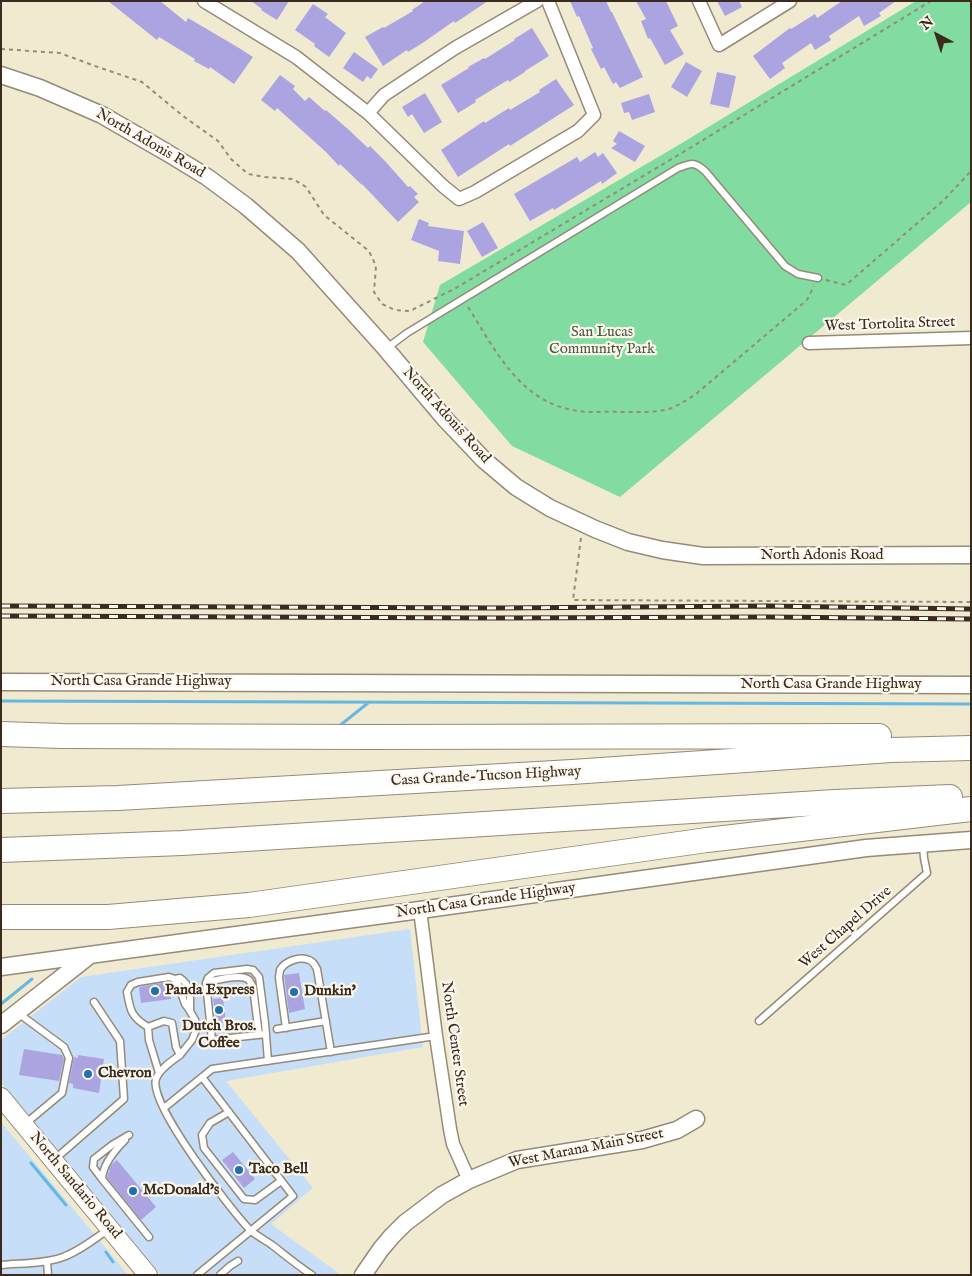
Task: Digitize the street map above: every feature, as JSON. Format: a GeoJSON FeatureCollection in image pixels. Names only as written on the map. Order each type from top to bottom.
{"type":"FeatureCollection","features":[{"type":"Feature","properties":{"kind":"highway"},"geometry":{"type":"LineString","coordinates":[[1,734],[62,736],[370,737],[964,736],[971,738]]}},
{"type":"Feature","properties":{"kind":"highway","name":"Casa Grande-Tucson Highway"},"geometry":{"type":"LineString","coordinates":[[1,801],[118,798],[562,772],[892,750],[971,748]]}},
{"type":"Feature","properties":{"kind":"highway"},"geometry":{"type":"LineString","coordinates":[[1,850],[182,843],[835,802],[971,797]]}},
{"type":"Feature","properties":{"kind":"highway"},"geometry":{"type":"LineString","coordinates":[[1,917],[108,917],[249,906],[707,840],[971,809]]}},
{"type":"Feature","properties":{"kind":"main road","name":"North Sandario Road"},"geometry":{"type":"LineString","coordinates":[[1,1097],[148,1275]]}},
{"type":"Feature","properties":{"kind":"street"},"geometry":{"type":"LineString","coordinates":[[204,1],[296,57],[368,113],[443,186],[459,199],[476,192],[578,131],[594,115],[548,1]]}},
{"type":"Feature","properties":{"kind":"street"},"geometry":{"type":"LineString","coordinates":[[368,113],[384,95],[455,48],[537,1]]}},
{"type":"Feature","properties":{"kind":"street"},"geometry":{"type":"LineString","coordinates":[[699,1],[718,45],[790,1]]}},
{"type":"Feature","properties":{"kind":"street","name":"North Adonis Road"},"geometry":{"type":"LineString","coordinates":[[1,76],[40,88],[102,115],[207,177],[246,206],[298,251],[386,349],[446,420],[484,460],[516,488],[594,530],[628,542],[662,550],[703,556],[971,555]]}},
{"type":"Feature","properties":{"kind":"street","name":"West Tortolita Street"},"geometry":{"type":"LineString","coordinates":[[810,343],[971,338]]}},
{"type":"Feature","properties":{"kind":"street","name":"North Casa Grande Highway"},"geometry":{"type":"LineString","coordinates":[[1,682],[971,685]]}},
{"type":"Feature","properties":{"kind":"street","name":"North Casa Grande Highway"},"geometry":{"type":"LineString","coordinates":[[1,967],[866,848],[971,840]]}},
{"type":"Feature","properties":{"kind":"street","name":"North Center Street"},"geometry":{"type":"LineString","coordinates":[[420,910],[436,1036],[453,1144],[469,1180]]}},
{"type":"Feature","properties":{"kind":"street"},"geometry":{"type":"LineString","coordinates":[[1,1025],[91,954]]}},
{"type":"Feature","properties":{"kind":"street","name":"West Marana Main Street"},"geometry":{"type":"LineString","coordinates":[[363,1275],[381,1249],[405,1223],[442,1195],[469,1180],[517,1160],[642,1140],[677,1130],[696,1120]]}},
{"type":"Feature","properties":{"kind":"lane"},"geometry":{"type":"LineString","coordinates":[[386,349],[407,332],[462,298],[678,168],[691,163],[698,165],[705,171],[785,266],[798,274],[818,278]]}},
{"type":"Feature","properties":{"kind":"lane","name":"West Chapel Drive"},"geometry":{"type":"LineString","coordinates":[[758,1022],[928,873],[922,843]]}},
{"type":"Feature","properties":{"kind":"lane"},"geometry":{"type":"LineString","coordinates":[[286,1028],[278,978],[280,970],[290,961],[304,958],[311,960],[317,969],[331,1052]]}},
{"type":"Feature","properties":{"kind":"lane"},"geometry":{"type":"LineString","coordinates":[[253,970],[259,978],[262,1034],[212,1040],[206,983],[208,978],[214,973],[253,970]]}},
{"type":"Feature","properties":{"kind":"lane"},"geometry":{"type":"LineString","coordinates":[[206,983],[243,976],[249,980],[253,987],[268,1061]]}},
{"type":"Feature","properties":{"kind":"lane"},"geometry":{"type":"LineString","coordinates":[[148,1027],[134,1018],[129,1006],[127,992],[131,984],[169,978],[175,979],[185,1004],[195,1020],[196,1030],[192,1040],[180,1055],[159,1073],[156,1079],[155,1085],[164,1108],[187,1149],[206,1176],[251,1230],[312,1275]]}},
{"type":"Feature","properties":{"kind":"lane"},"geometry":{"type":"LineString","coordinates":[[54,1160],[124,1099],[120,1041],[94,1002]]}},
{"type":"Feature","properties":{"kind":"lane"},"geometry":{"type":"LineString","coordinates":[[17,1012],[64,1047],[69,1058],[62,1093],[25,1124]]}},
{"type":"Feature","properties":{"kind":"lane"},"geometry":{"type":"LineString","coordinates":[[277,1029],[326,1020]]}},
{"type":"Feature","properties":{"kind":"lane"},"geometry":{"type":"LineString","coordinates":[[148,1027],[164,1021],[172,1023],[176,1047],[180,1055]]}},
{"type":"Feature","properties":{"kind":"lane"},"geometry":{"type":"LineString","coordinates":[[148,1027],[149,1040],[159,1073]]}},
{"type":"Feature","properties":{"kind":"lane"},"geometry":{"type":"LineString","coordinates":[[164,1108],[212,1069],[436,1036]]}},
{"type":"Feature","properties":{"kind":"lane"},"geometry":{"type":"LineString","coordinates":[[197,1275],[293,1196],[202,1077]]}},
{"type":"Feature","properties":{"kind":"lane"},"geometry":{"type":"LineString","coordinates":[[229,1112],[210,1123],[202,1135],[204,1148],[244,1199],[255,1200],[282,1181]]}},
{"type":"Feature","properties":{"kind":"lane"},"geometry":{"type":"LineString","coordinates":[[102,1180],[102,1173],[113,1152],[129,1136],[112,1145],[94,1160],[94,1169],[102,1180],[149,1237]]}},
{"type":"Feature","properties":{"kind":"lane"},"geometry":{"type":"LineString","coordinates":[[1,1265],[46,1261],[63,1257],[84,1246],[110,1228]]}},
{"type":"Feature","properties":{"kind":"lane"},"geometry":{"type":"LineString","coordinates":[[46,1261],[48,1275]]}},
{"type":"Feature","properties":{"kind":"lane"},"geometry":{"type":"LineString","coordinates":[[220,1275],[238,1261]]}},
{"type":"Feature","properties":{"kind":"path"},"geometry":{"type":"LineString","coordinates":[[1,49],[60,53],[142,82],[218,141],[231,159],[248,174],[293,179],[306,187],[324,215],[369,251],[376,266],[374,292],[382,304],[395,310],[410,311],[456,288],[931,1]]}},
{"type":"Feature","properties":{"kind":"path"},"geometry":{"type":"LineString","coordinates":[[456,288],[510,371],[539,397],[556,405],[578,411],[632,412],[667,409],[682,404],[696,394],[807,300],[818,278],[846,285],[944,200],[971,171]]}},
{"type":"Feature","properties":{"kind":"path"},"geometry":{"type":"LineString","coordinates":[[583,524],[573,600],[971,602]]}},
{"type":"Feature","properties":{"kind":"shaded area"},"geometry":{"type":"Polygon","coordinates":[[[410,929],[423,1047],[226,1081],[313,1188],[271,1224],[341,1275],[161,1275],[1,1083],[1,1040],[81,977],[410,929]]]}},
{"type":"Feature","properties":{"kind":"shaded area"},"geometry":{"type":"Polygon","coordinates":[[[1,1122],[128,1275],[1,1275],[1,1122]]]}},
{"type":"Feature","properties":{"kind":"green space","name":"San Lucas Community Park"},"geometry":{"type":"Polygon","coordinates":[[[916,1],[971,1],[971,202],[620,497],[512,446],[423,342],[440,285],[682,143],[916,1]]]}},
{"type":"Feature","properties":{"kind":"building"},"geometry":{"type":"Polygon","coordinates":[[[108,1],[160,1],[186,22],[188,18],[253,57],[234,84],[210,67],[209,69],[194,61],[195,59],[159,37],[157,40],[108,1]]]}},
{"type":"Feature","properties":{"kind":"building"},"geometry":{"type":"Polygon","coordinates":[[[251,1],[289,1],[277,20],[251,1]]]}},
{"type":"Feature","properties":{"kind":"building"},"geometry":{"type":"Polygon","coordinates":[[[425,1],[488,1],[383,66],[365,37],[413,11],[425,1]]]}},
{"type":"Feature","properties":{"kind":"building"},"geometry":{"type":"Polygon","coordinates":[[[570,1],[606,1],[643,77],[620,88],[616,82],[613,84],[604,67],[601,69],[591,49],[593,48],[579,16],[577,17],[570,1]]]}},
{"type":"Feature","properties":{"kind":"building"},"geometry":{"type":"Polygon","coordinates":[[[636,1],[666,1],[678,26],[670,30],[684,54],[665,65],[650,38],[648,39],[641,21],[646,19],[636,1]]]}},
{"type":"Feature","properties":{"kind":"building"},"geometry":{"type":"Polygon","coordinates":[[[717,1],[739,1],[742,7],[725,16],[717,1]]]}},
{"type":"Feature","properties":{"kind":"building"},"geometry":{"type":"Polygon","coordinates":[[[842,1],[896,1],[879,13],[881,16],[864,26],[859,16],[829,36],[831,40],[815,50],[811,43],[782,63],[785,68],[770,79],[753,56],[790,28],[815,14],[817,18],[842,1]]]}},
{"type":"Feature","properties":{"kind":"building"},"geometry":{"type":"Polygon","coordinates":[[[313,4],[328,14],[325,17],[346,33],[329,57],[295,30],[313,4]]]}},
{"type":"Feature","properties":{"kind":"building"},"geometry":{"type":"Polygon","coordinates":[[[532,28],[549,56],[509,82],[508,80],[475,100],[476,102],[458,113],[441,85],[532,28]]]}},
{"type":"Feature","properties":{"kind":"building"},"geometry":{"type":"Polygon","coordinates":[[[354,52],[378,69],[371,79],[367,76],[363,82],[343,68],[354,52]]]}},
{"type":"Feature","properties":{"kind":"building"},"geometry":{"type":"Polygon","coordinates":[[[686,62],[702,71],[687,97],[671,87],[686,62]]]}},
{"type":"Feature","properties":{"kind":"building"},"geometry":{"type":"Polygon","coordinates":[[[717,72],[736,76],[729,108],[710,104],[717,72]]]}},
{"type":"Feature","properties":{"kind":"building"},"geometry":{"type":"Polygon","coordinates":[[[280,75],[295,86],[293,89],[305,101],[309,97],[368,148],[370,146],[408,187],[410,186],[418,194],[414,197],[419,202],[398,222],[340,164],[339,166],[277,108],[275,111],[261,100],[280,75]]]}},
{"type":"Feature","properties":{"kind":"building"},"geometry":{"type":"Polygon","coordinates":[[[556,79],[574,105],[458,177],[441,150],[484,121],[485,123],[540,92],[539,90],[556,79]]]}},
{"type":"Feature","properties":{"kind":"building"},"geometry":{"type":"Polygon","coordinates":[[[425,93],[442,122],[424,133],[412,114],[408,117],[402,107],[425,93]]]}},
{"type":"Feature","properties":{"kind":"building"},"geometry":{"type":"Polygon","coordinates":[[[649,94],[655,112],[632,120],[629,112],[624,113],[621,103],[649,94]]]}},
{"type":"Feature","properties":{"kind":"building"},"geometry":{"type":"Polygon","coordinates":[[[619,131],[645,146],[635,162],[611,148],[617,144],[613,141],[619,131]]]}},
{"type":"Feature","properties":{"kind":"building"},"geometry":{"type":"Polygon","coordinates":[[[595,152],[598,157],[603,153],[617,173],[602,184],[601,181],[554,210],[553,208],[530,221],[514,194],[577,157],[580,162],[595,152]]]}},
{"type":"Feature","properties":{"kind":"building"},"geometry":{"type":"Polygon","coordinates":[[[419,219],[429,223],[428,226],[464,231],[460,264],[438,261],[439,251],[411,240],[419,219]]]}},
{"type":"Feature","properties":{"kind":"building"},"geometry":{"type":"Polygon","coordinates":[[[483,222],[498,248],[482,257],[467,231],[483,222]]]}},
{"type":"Feature","properties":{"kind":"building","name":"Dunkin'"},"geometry":{"type":"Polygon","coordinates":[[[299,973],[305,1009],[289,1013],[284,975],[299,973]]]}},
{"type":"Feature","properties":{"kind":"building","name":"Panda Express"},"geometry":{"type":"Polygon","coordinates":[[[168,982],[171,999],[141,1003],[139,987],[168,982]]]}},
{"type":"Feature","properties":{"kind":"building","name":"Dutch Bros. Coffee"},"geometry":{"type":"Polygon","coordinates":[[[223,998],[226,1022],[217,1024],[213,999],[223,998]]]}},
{"type":"Feature","properties":{"kind":"building"},"geometry":{"type":"Polygon","coordinates":[[[24,1049],[62,1055],[64,1059],[59,1081],[19,1075],[24,1049]]]}},
{"type":"Feature","properties":{"kind":"building","name":"Chevron"},"geometry":{"type":"Polygon","coordinates":[[[78,1055],[104,1059],[99,1093],[73,1088],[73,1084],[69,1083],[74,1057],[78,1058],[78,1055]]]}},
{"type":"Feature","properties":{"kind":"building","name":"Taco Bell"},"geometry":{"type":"Polygon","coordinates":[[[233,1152],[255,1179],[244,1188],[222,1160],[233,1152]]]}},
{"type":"Feature","properties":{"kind":"building"},"geometry":{"type":"Polygon","coordinates":[[[117,1160],[156,1207],[141,1220],[107,1178],[111,1165],[117,1160]]]}},
{"type":"Feature","properties":{"kind":"waterway"},"geometry":{"type":"LineString","coordinates":[[1,701],[971,704]]}},
{"type":"Feature","properties":{"kind":"waterway"},"geometry":{"type":"LineString","coordinates":[[338,727],[368,703]]}},
{"type":"Feature","properties":{"kind":"waterway"},"geometry":{"type":"LineString","coordinates":[[1,1004],[32,979]]}},
{"type":"Feature","properties":{"kind":"waterway"},"geometry":{"type":"LineString","coordinates":[[31,1163],[66,1205]]}},
{"type":"Feature","properties":{"kind":"waterway"},"geometry":{"type":"LineString","coordinates":[[106,1252],[113,1262]]}},
{"type":"Feature","properties":{"kind":"railway"},"geometry":{"type":"LineString","coordinates":[[1,606],[497,608],[767,606],[971,609]]}},
{"type":"Feature","properties":{"kind":"railway"},"geometry":{"type":"LineString","coordinates":[[1,616],[971,619]]}},
{"type":"Feature","properties":{"kind":"place","name":"Panda Express"},"geometry":{"type":"Point","coordinates":[155,991]}},
{"type":"Feature","properties":{"kind":"place","name":"Dunkin'"},"geometry":{"type":"Point","coordinates":[294,992]}},
{"type":"Feature","properties":{"kind":"place","name":"Dutch Bros. Coffee"},"geometry":{"type":"Point","coordinates":[219,1010]}},
{"type":"Feature","properties":{"kind":"place","name":"Chevron"},"geometry":{"type":"Point","coordinates":[88,1074]}},
{"type":"Feature","properties":{"kind":"place","name":"Taco Bell"},"geometry":{"type":"Point","coordinates":[239,1170]}},
{"type":"Feature","properties":{"kind":"place","name":"McDonald's"},"geometry":{"type":"Point","coordinates":[133,1191]}}]}
